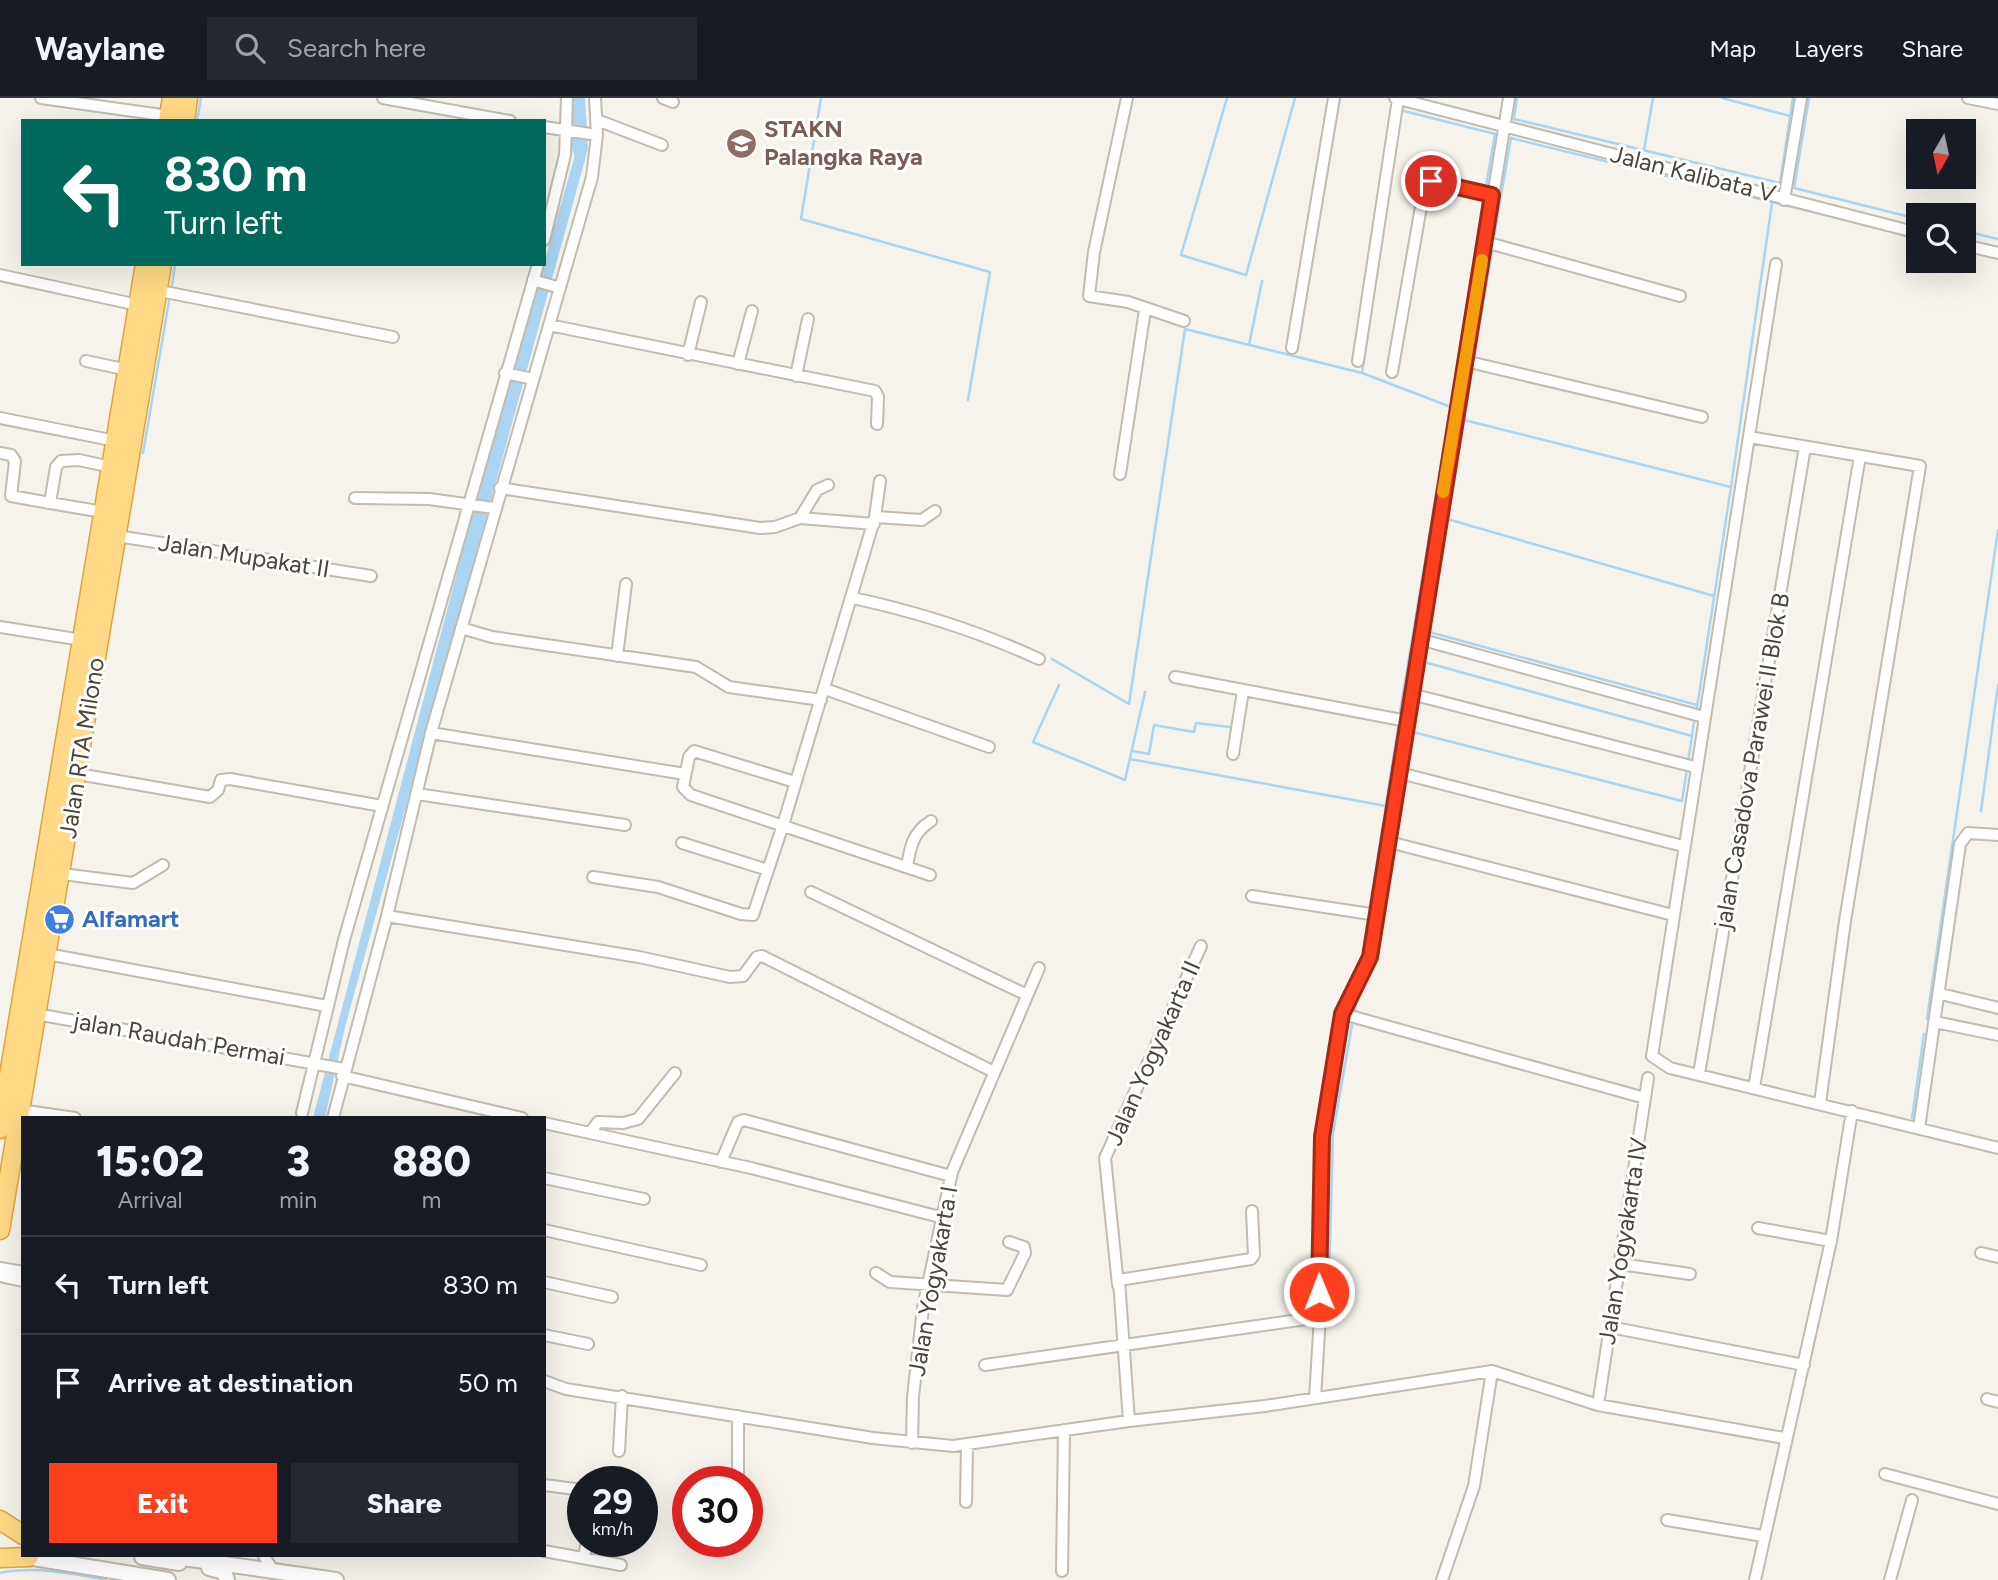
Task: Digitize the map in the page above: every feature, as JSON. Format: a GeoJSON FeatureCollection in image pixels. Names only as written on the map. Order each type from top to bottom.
{"type":"FeatureCollection","features":[{"type":"Feature","properties":{"kind":"highway"},"geometry":{"type":"LineString","coordinates":[[174,114],[188,98]]}},
{"type":"Feature","properties":{"kind":"highway","name":"Jalan RTA Milono"},"geometry":{"type":"LineString","coordinates":[[0,1230],[5,1131],[82,640],[97,607],[117,536],[146,294],[145,266]]}},
{"type":"Feature","properties":{"kind":"highway","name":"Jalan RTA Milono"},"geometry":{"type":"LineString","coordinates":[[5,1131],[20,1110],[62,874],[78,774],[97,607],[103,512],[128,370],[146,294],[161,266]]}},
{"type":"Feature","properties":{"kind":"highway"},"geometry":{"type":"LineString","coordinates":[[0,1520],[21,1534]]}},
{"type":"Feature","properties":{"kind":"highway"},"geometry":{"type":"LineString","coordinates":[[0,1558],[29,1557]]}},
{"type":"Feature","properties":{"kind":"street"},"geometry":{"type":"LineString","coordinates":[[41,98],[174,114]]}},
{"type":"Feature","properties":{"kind":"street"},"geometry":{"type":"LineString","coordinates":[[383,98],[499,119]]}},
{"type":"Feature","properties":{"kind":"street"},"geometry":{"type":"LineString","coordinates":[[302,1113],[317,1063],[327,1006],[382,806],[481,506],[518,376],[549,325],[592,177],[582,133],[567,98]]}},
{"type":"Feature","properties":{"kind":"street"},"geometry":{"type":"LineString","coordinates":[[595,98],[597,120]]}},
{"type":"Feature","properties":{"kind":"street"},"geometry":{"type":"LineString","coordinates":[[1127,98],[1094,252],[1089,296],[1128,302],[1145,310],[1184,321]]}},
{"type":"Feature","properties":{"kind":"street"},"geometry":{"type":"LineString","coordinates":[[1292,348],[1334,98]]}},
{"type":"Feature","properties":{"kind":"street"},"geometry":{"type":"LineString","coordinates":[[1358,361],[1396,98]]}},
{"type":"Feature","properties":{"kind":"street","name":"Jalan Kalibata V"},"geometry":{"type":"LineString","coordinates":[[1396,98],[1784,200],[1801,98]]}},
{"type":"Feature","properties":{"kind":"street"},"geometry":{"type":"LineString","coordinates":[[1315,1398],[1320,1317],[1322,1137],[1342,1014],[1367,967],[1377,915],[1419,639],[1509,98]]}},
{"type":"Feature","properties":{"kind":"street"},"geometry":{"type":"LineString","coordinates":[[1968,98],[1998,104]]}},
{"type":"Feature","properties":{"kind":"street"},"geometry":{"type":"LineString","coordinates":[[546,234],[582,133],[597,120]]}},
{"type":"Feature","properties":{"kind":"street"},"geometry":{"type":"LineString","coordinates":[[597,120],[662,145]]}},
{"type":"Feature","properties":{"kind":"street"},"geometry":{"type":"LineString","coordinates":[[546,127],[582,133]]}},
{"type":"Feature","properties":{"kind":"street"},"geometry":{"type":"LineString","coordinates":[[1392,372],[1425,184],[1434,181],[1492,195]]}},
{"type":"Feature","properties":{"kind":"street"},"geometry":{"type":"LineString","coordinates":[[1784,200],[1906,230]]}},
{"type":"Feature","properties":{"kind":"street"},"geometry":{"type":"LineString","coordinates":[[1485,242],[1680,296]]}},
{"type":"Feature","properties":{"kind":"street"},"geometry":{"type":"LineString","coordinates":[[1976,248],[1998,253]]}},
{"type":"Feature","properties":{"kind":"street"},"geometry":{"type":"LineString","coordinates":[[1776,264],[1651,1051],[1656,1061],[1662,1065],[1998,1148]]}},
{"type":"Feature","properties":{"kind":"street"},"geometry":{"type":"LineString","coordinates":[[333,1116],[341,1070],[387,916],[461,628],[481,506],[500,488],[538,266]]}},
{"type":"Feature","properties":{"kind":"street"},"geometry":{"type":"LineString","coordinates":[[0,275],[146,294],[393,337]]}},
{"type":"Feature","properties":{"kind":"street"},"geometry":{"type":"LineString","coordinates":[[536,280],[558,288]]}},
{"type":"Feature","properties":{"kind":"street"},"geometry":{"type":"LineString","coordinates":[[688,355],[701,302]]}},
{"type":"Feature","properties":{"kind":"street"},"geometry":{"type":"LineString","coordinates":[[1120,474],[1145,310]]}},
{"type":"Feature","properties":{"kind":"street"},"geometry":{"type":"LineString","coordinates":[[738,364],[752,311]]}},
{"type":"Feature","properties":{"kind":"street"},"geometry":{"type":"LineString","coordinates":[[796,376],[808,319]]}},
{"type":"Feature","properties":{"kind":"street"},"geometry":{"type":"LineString","coordinates":[[549,325],[875,391],[878,397],[877,424]]}},
{"type":"Feature","properties":{"kind":"street"},"geometry":{"type":"LineString","coordinates":[[86,361],[128,370]]}},
{"type":"Feature","properties":{"kind":"street"},"geometry":{"type":"LineString","coordinates":[[1465,361],[1702,417]]}},
{"type":"Feature","properties":{"kind":"street"},"geometry":{"type":"LineString","coordinates":[[0,418],[116,441]]}},
{"type":"Feature","properties":{"kind":"street"},"geometry":{"type":"LineString","coordinates":[[1749,437],[1920,467],[1845,921],[1819,1103]]}},
{"type":"Feature","properties":{"kind":"street","name":"jalan Casadova Parawei II Blok B"},"geometry":{"type":"LineString","coordinates":[[1699,1074],[1805,447]]}},
{"type":"Feature","properties":{"kind":"street"},"geometry":{"type":"LineString","coordinates":[[0,453],[11,456],[15,461],[11,496],[103,512]]}},
{"type":"Feature","properties":{"kind":"street"},"geometry":{"type":"LineString","coordinates":[[1754,1088],[1860,456]]}},
{"type":"Feature","properties":{"kind":"street"},"geometry":{"type":"LineString","coordinates":[[50,503],[57,467],[61,461],[79,460],[111,467]]}},
{"type":"Feature","properties":{"kind":"street"},"geometry":{"type":"LineString","coordinates":[[593,877],[659,887],[748,916],[754,913],[853,598],[874,520],[880,481]]}},
{"type":"Feature","properties":{"kind":"street"},"geometry":{"type":"LineString","coordinates":[[800,518],[817,490],[828,485]]}},
{"type":"Feature","properties":{"kind":"street"},"geometry":{"type":"LineString","coordinates":[[500,488],[760,527],[775,527],[800,518],[922,520],[936,511]]}},
{"type":"Feature","properties":{"kind":"street"},"geometry":{"type":"LineString","coordinates":[[355,498],[429,499],[481,506]]}},
{"type":"Feature","properties":{"kind":"street","name":"Jalan Mupakat II"},"geometry":{"type":"LineString","coordinates":[[117,536],[371,576]]}},
{"type":"Feature","properties":{"kind":"street"},"geometry":{"type":"LineString","coordinates":[[617,656],[626,584]]}},
{"type":"Feature","properties":{"kind":"street"},"geometry":{"type":"LineString","coordinates":[[853,598],[936,618],[988,635],[1039,659]]}},
{"type":"Feature","properties":{"kind":"street"},"geometry":{"type":"LineString","coordinates":[[0,627],[82,640]]}},
{"type":"Feature","properties":{"kind":"street"},"geometry":{"type":"LineString","coordinates":[[461,628],[492,638],[696,667],[729,687],[823,694],[989,747]]}},
{"type":"Feature","properties":{"kind":"street"},"geometry":{"type":"LineString","coordinates":[[1419,639],[1704,717]]}},
{"type":"Feature","properties":{"kind":"street"},"geometry":{"type":"LineString","coordinates":[[1175,677],[1407,721]]}},
{"type":"Feature","properties":{"kind":"street"},"geometry":{"type":"LineString","coordinates":[[1233,754],[1243,691]]}},
{"type":"Feature","properties":{"kind":"street"},"geometry":{"type":"LineString","coordinates":[[1411,694],[1695,767]]}},
{"type":"Feature","properties":{"kind":"street"},"geometry":{"type":"LineString","coordinates":[[432,733],[685,774]]}},
{"type":"Feature","properties":{"kind":"street"},"geometry":{"type":"LineString","coordinates":[[795,782],[694,751],[683,787],[691,795],[930,875]]}},
{"type":"Feature","properties":{"kind":"street"},"geometry":{"type":"LineString","coordinates":[[1400,773],[1683,846]]}},
{"type":"Feature","properties":{"kind":"street"},"geometry":{"type":"LineString","coordinates":[[78,774],[215,796],[221,780],[230,779],[382,806]]}},
{"type":"Feature","properties":{"kind":"street"},"geometry":{"type":"LineString","coordinates":[[417,794],[625,825]]}},
{"type":"Feature","properties":{"kind":"street"},"geometry":{"type":"LineString","coordinates":[[907,867],[915,836],[920,828],[931,821]]}},
{"type":"Feature","properties":{"kind":"street"},"geometry":{"type":"LineString","coordinates":[[1919,1128],[1941,994],[1962,838],[1972,833],[1998,835]]}},
{"type":"Feature","properties":{"kind":"street"},"geometry":{"type":"LineString","coordinates":[[1389,842],[1673,915]]}},
{"type":"Feature","properties":{"kind":"street"},"geometry":{"type":"LineString","coordinates":[[682,843],[768,870]]}},
{"type":"Feature","properties":{"kind":"street"},"geometry":{"type":"LineString","coordinates":[[62,874],[133,883],[163,864]]}},
{"type":"Feature","properties":{"kind":"street"},"geometry":{"type":"LineString","coordinates":[[811,892],[1027,995]]}},
{"type":"Feature","properties":{"kind":"street"},"geometry":{"type":"LineString","coordinates":[[1252,896],[1377,915]]}},
{"type":"Feature","properties":{"kind":"street"},"geometry":{"type":"LineString","coordinates":[[387,916],[639,957],[730,978],[743,976],[757,957],[762,956],[994,1072]]}},
{"type":"Feature","properties":{"kind":"street","name":"Jalan Yogyakarta II"},"geometry":{"type":"LineString","coordinates":[[1129,1420],[1105,1158],[1201,946]]}},
{"type":"Feature","properties":{"kind":"street"},"geometry":{"type":"LineString","coordinates":[[47,954],[327,1006]]}},
{"type":"Feature","properties":{"kind":"street","name":"Jalan Yogyakarta I"},"geometry":{"type":"LineString","coordinates":[[912,1443],[913,1397],[927,1286],[940,1217],[951,1177],[1039,968]]}},
{"type":"Feature","properties":{"kind":"street"},"geometry":{"type":"LineString","coordinates":[[1941,994],[1998,1008]]}},
{"type":"Feature","properties":{"kind":"street","name":"jalan Raudah Permai"},"geometry":{"type":"LineString","coordinates":[[36,1014],[317,1063],[479,1113],[505,1116]]}},
{"type":"Feature","properties":{"kind":"street"},"geometry":{"type":"LineString","coordinates":[[1342,1014],[1645,1098]]}},
{"type":"Feature","properties":{"kind":"street"},"geometry":{"type":"LineString","coordinates":[[1935,1022],[1998,1035]]}},
{"type":"Feature","properties":{"kind":"street"},"geometry":{"type":"LineString","coordinates":[[590,1133],[594,1125],[603,1120],[623,1123],[638,1119],[675,1073]]}},
{"type":"Feature","properties":{"kind":"street","name":"Jalan Yogyakarta IV"},"geometry":{"type":"LineString","coordinates":[[1598,1405],[1648,1078]]}},
{"type":"Feature","properties":{"kind":"street"},"geometry":{"type":"LineString","coordinates":[[20,1110],[61,1116]]}},
{"type":"Feature","properties":{"kind":"street"},"geometry":{"type":"LineString","coordinates":[[1755,1580],[1784,1438],[1804,1365],[1831,1241],[1852,1111]]}},
{"type":"Feature","properties":{"kind":"street"},"geometry":{"type":"LineString","coordinates":[[721,1161],[738,1122],[744,1120],[951,1177]]}},
{"type":"Feature","properties":{"kind":"street"},"geometry":{"type":"LineString","coordinates":[[546,1123],[721,1161],[940,1217]]}},
{"type":"Feature","properties":{"kind":"street"},"geometry":{"type":"LineString","coordinates":[[546,1178],[644,1199]]}},
{"type":"Feature","properties":{"kind":"street"},"geometry":{"type":"LineString","coordinates":[[1118,1285],[1121,1278],[1251,1259],[1254,1255],[1252,1211]]}},
{"type":"Feature","properties":{"kind":"street"},"geometry":{"type":"LineString","coordinates":[[1758,1228],[1831,1241]]}},
{"type":"Feature","properties":{"kind":"street"},"geometry":{"type":"LineString","coordinates":[[546,1230],[701,1265]]}},
{"type":"Feature","properties":{"kind":"street"},"geometry":{"type":"LineString","coordinates":[[876,1273],[890,1282],[1007,1290],[1025,1253],[1024,1247],[1009,1242]]}},
{"type":"Feature","properties":{"kind":"street"},"geometry":{"type":"LineString","coordinates":[[1981,1253],[1998,1257]]}},
{"type":"Feature","properties":{"kind":"street"},"geometry":{"type":"LineString","coordinates":[[1620,1264],[1690,1274]]}},
{"type":"Feature","properties":{"kind":"street"},"geometry":{"type":"LineString","coordinates":[[0,1268],[21,1272]]}},
{"type":"Feature","properties":{"kind":"street"},"geometry":{"type":"LineString","coordinates":[[0,1276],[21,1281]]}},
{"type":"Feature","properties":{"kind":"street"},"geometry":{"type":"LineString","coordinates":[[546,1282],[612,1297]]}},
{"type":"Feature","properties":{"kind":"street"},"geometry":{"type":"LineString","coordinates":[[985,1365],[1320,1317]]}},
{"type":"Feature","properties":{"kind":"street"},"geometry":{"type":"LineString","coordinates":[[1610,1327],[1804,1365]]}},
{"type":"Feature","properties":{"kind":"street"},"geometry":{"type":"LineString","coordinates":[[546,1335],[589,1345]]}},
{"type":"Feature","properties":{"kind":"street"},"geometry":{"type":"LineString","coordinates":[[546,1383],[912,1443],[967,1446],[1129,1420],[1315,1398],[1492,1371],[1598,1405],[1784,1438]]}},
{"type":"Feature","properties":{"kind":"street"},"geometry":{"type":"LineString","coordinates":[[1454,1580],[1442,1579],[1474,1486],[1492,1371]]}},
{"type":"Feature","properties":{"kind":"street"},"geometry":{"type":"LineString","coordinates":[[618,1451],[622,1396]]}},
{"type":"Feature","properties":{"kind":"street"},"geometry":{"type":"LineString","coordinates":[[738,1416],[738,1466]]}},
{"type":"Feature","properties":{"kind":"street"},"geometry":{"type":"LineString","coordinates":[[1062,1571],[1064,1430]]}},
{"type":"Feature","properties":{"kind":"street"},"geometry":{"type":"LineString","coordinates":[[966,1502],[967,1446]]}},
{"type":"Feature","properties":{"kind":"street"},"geometry":{"type":"LineString","coordinates":[[1885,1474],[1998,1504]]}},
{"type":"Feature","properties":{"kind":"street"},"geometry":{"type":"LineString","coordinates":[[546,1485],[567,1488]]}},
{"type":"Feature","properties":{"kind":"street"},"geometry":{"type":"LineString","coordinates":[[1890,1580],[1912,1500]]}},
{"type":"Feature","properties":{"kind":"street"},"geometry":{"type":"LineString","coordinates":[[1667,1520],[1763,1536]]}},
{"type":"Feature","properties":{"kind":"street"},"geometry":{"type":"LineString","coordinates":[[0,1531],[21,1535]]}},
{"type":"Feature","properties":{"kind":"street"},"geometry":{"type":"LineString","coordinates":[[546,1551],[567,1554]]}},
{"type":"Feature","properties":{"kind":"street"},"geometry":{"type":"LineString","coordinates":[[0,1553],[21,1556]]}},
{"type":"Feature","properties":{"kind":"street"},"geometry":{"type":"LineString","coordinates":[[29,1557],[57,1558],[168,1580]]}},
{"type":"Feature","properties":{"kind":"street"},"geometry":{"type":"LineString","coordinates":[[149,1557],[220,1569],[227,1580]]}},
{"type":"Feature","properties":{"kind":"street"},"geometry":{"type":"LineString","coordinates":[[176,1557],[336,1580]]}},
{"type":"Feature","properties":{"kind":"street"},"geometry":{"type":"LineString","coordinates":[[588,1557],[621,1565]]}},
{"type":"Feature","properties":{"kind":"water"},"geometry":{"type":"Polygon","coordinates":[[[575,127],[588,127],[586,156],[345,1027],[325,1116],[314,1116],[484,470],[543,266],[546,266],[546,256],[574,159],[575,127]]]}},
{"type":"Feature","properties":{"kind":"waterway"},"geometry":{"type":"LineString","coordinates":[[197,119],[201,98]]}},
{"type":"Feature","properties":{"kind":"waterway"},"geometry":{"type":"LineString","coordinates":[[577,98],[580,148]]}},
{"type":"Feature","properties":{"kind":"waterway"},"geometry":{"type":"LineString","coordinates":[[821,98],[801,219],[990,272],[968,400]]}},
{"type":"Feature","properties":{"kind":"waterway"},"geometry":{"type":"LineString","coordinates":[[1227,98],[1181,255],[1246,275],[1295,98]]}},
{"type":"Feature","properties":{"kind":"waterway"},"geometry":{"type":"LineString","coordinates":[[1517,98],[1514,119],[1780,183],[1793,98]]}},
{"type":"Feature","properties":{"kind":"waterway"},"geometry":{"type":"LineString","coordinates":[[1644,150],[1653,98]]}},
{"type":"Feature","properties":{"kind":"waterway"},"geometry":{"type":"LineString","coordinates":[[1722,98],[1790,116]]}},
{"type":"Feature","properties":{"kind":"waterway"},"geometry":{"type":"LineString","coordinates":[[1809,98],[1794,188],[1906,216]]}},
{"type":"Feature","properties":{"kind":"waterway"},"geometry":{"type":"LineString","coordinates":[[1400,110],[1495,134],[1486,186]]}},
{"type":"Feature","properties":{"kind":"waterway"},"geometry":{"type":"LineString","coordinates":[[1494,237],[1511,138],[1874,227]]}},
{"type":"Feature","properties":{"kind":"waterway"},"geometry":{"type":"LineString","coordinates":[[1439,476],[1484,201]]}},
{"type":"Feature","properties":{"kind":"waterway"},"geometry":{"type":"LineString","coordinates":[[1472,370],[1464,420],[1731,487],[1772,203]]}},
{"type":"Feature","properties":{"kind":"waterway"},"geometry":{"type":"LineString","coordinates":[[1976,234],[1998,239]]}},
{"type":"Feature","properties":{"kind":"waterway"},"geometry":{"type":"LineString","coordinates":[[1474,356],[1492,252]]}},
{"type":"Feature","properties":{"kind":"waterway"},"geometry":{"type":"LineString","coordinates":[[1362,373],[1378,263]]}},
{"type":"Feature","properties":{"kind":"waterway"},"geometry":{"type":"LineString","coordinates":[[172,286],[175,266]]}},
{"type":"Feature","properties":{"kind":"waterway"},"geometry":{"type":"LineString","coordinates":[[1249,345],[1262,281]]}},
{"type":"Feature","properties":{"kind":"waterway"},"geometry":{"type":"LineString","coordinates":[[143,453],[169,301]]}},
{"type":"Feature","properties":{"kind":"waterway"},"geometry":{"type":"LineString","coordinates":[[1052,659],[1129,704],[1185,329],[1362,373],[1451,407]]}},
{"type":"Feature","properties":{"kind":"waterway"},"geometry":{"type":"LineString","coordinates":[[1428,638],[1464,420]]}},
{"type":"Feature","properties":{"kind":"waterway"},"geometry":{"type":"LineString","coordinates":[[1697,708],[1731,487]]}},
{"type":"Feature","properties":{"kind":"waterway"},"geometry":{"type":"LineString","coordinates":[[1400,712],[1437,489]]}},
{"type":"Feature","properties":{"kind":"waterway"},"geometry":{"type":"LineString","coordinates":[[1447,519],[1714,596]]}},
{"type":"Feature","properties":{"kind":"waterway"},"geometry":{"type":"LineString","coordinates":[[1927,1019],[1998,530]]}},
{"type":"Feature","properties":{"kind":"waterway"},"geometry":{"type":"LineString","coordinates":[[1429,632],[1697,705]]}},
{"type":"Feature","properties":{"kind":"waterway"},"geometry":{"type":"LineString","coordinates":[[1420,688],[1427,645]]}},
{"type":"Feature","properties":{"kind":"waterway"},"geometry":{"type":"LineString","coordinates":[[1424,662],[1692,736]]}},
{"type":"Feature","properties":{"kind":"waterway"},"geometry":{"type":"LineString","coordinates":[[1059,685],[1033,742],[1125,780],[1145,692]]}},
{"type":"Feature","properties":{"kind":"waterway"},"geometry":{"type":"LineString","coordinates":[[1981,811],[1998,685]]}},
{"type":"Feature","properties":{"kind":"waterway"},"geometry":{"type":"LineString","coordinates":[[1418,703],[1413,732],[1682,801],[1687,769]]}},
{"type":"Feature","properties":{"kind":"waterway"},"geometry":{"type":"LineString","coordinates":[[1688,762],[1694,722]]}},
{"type":"Feature","properties":{"kind":"waterway"},"geometry":{"type":"LineString","coordinates":[[1132,751],[1149,754],[1154,725],[1194,732],[1196,723],[1230,727]]}},
{"type":"Feature","properties":{"kind":"waterway"},"geometry":{"type":"LineString","coordinates":[[1385,811],[1398,727]]}},
{"type":"Feature","properties":{"kind":"waterway"},"geometry":{"type":"LineString","coordinates":[[1130,759],[1386,806]]}},
{"type":"Feature","properties":{"kind":"waterway"},"geometry":{"type":"LineString","coordinates":[[1370,906],[1383,824]]}},
{"type":"Feature","properties":{"kind":"waterway"},"geometry":{"type":"LineString","coordinates":[[1362,963],[1368,921]]}},
{"type":"Feature","properties":{"kind":"waterway"},"geometry":{"type":"LineString","coordinates":[[1355,1010],[1356,998]]}},
{"type":"Feature","properties":{"kind":"waterway"},"geometry":{"type":"LineString","coordinates":[[1328,1316],[1333,1133],[1352,1025]]}},
{"type":"Feature","properties":{"kind":"waterway"},"geometry":{"type":"LineString","coordinates":[[1912,1118],[1924,1034]]}},
{"type":"Feature","properties":{"kind":"waterway"},"geometry":{"type":"LineString","coordinates":[[0,1573],[40,1570],[106,1580]]}},
{"type":"Feature","properties":{"kind":"slow traffic"},"geometry":{"type":"LineString","coordinates":[[1443,492],[1482,260]]}},
{"type":"Feature","properties":{"kind":"place","name":"STAKN Palangka Raya"},"geometry":{"type":"Point","coordinates":[741,143]}},
{"type":"Feature","properties":{"kind":"place","name":"Alfamart"},"geometry":{"type":"Point","coordinates":[59,919]}},
{"type":"Feature","properties":{"kind":"route"},"geometry":{"type":"LineString","coordinates":[[1319,1292],[1322,1137],[1342,1014],[1370,957],[1492,195],[1431,181]]}}]}
